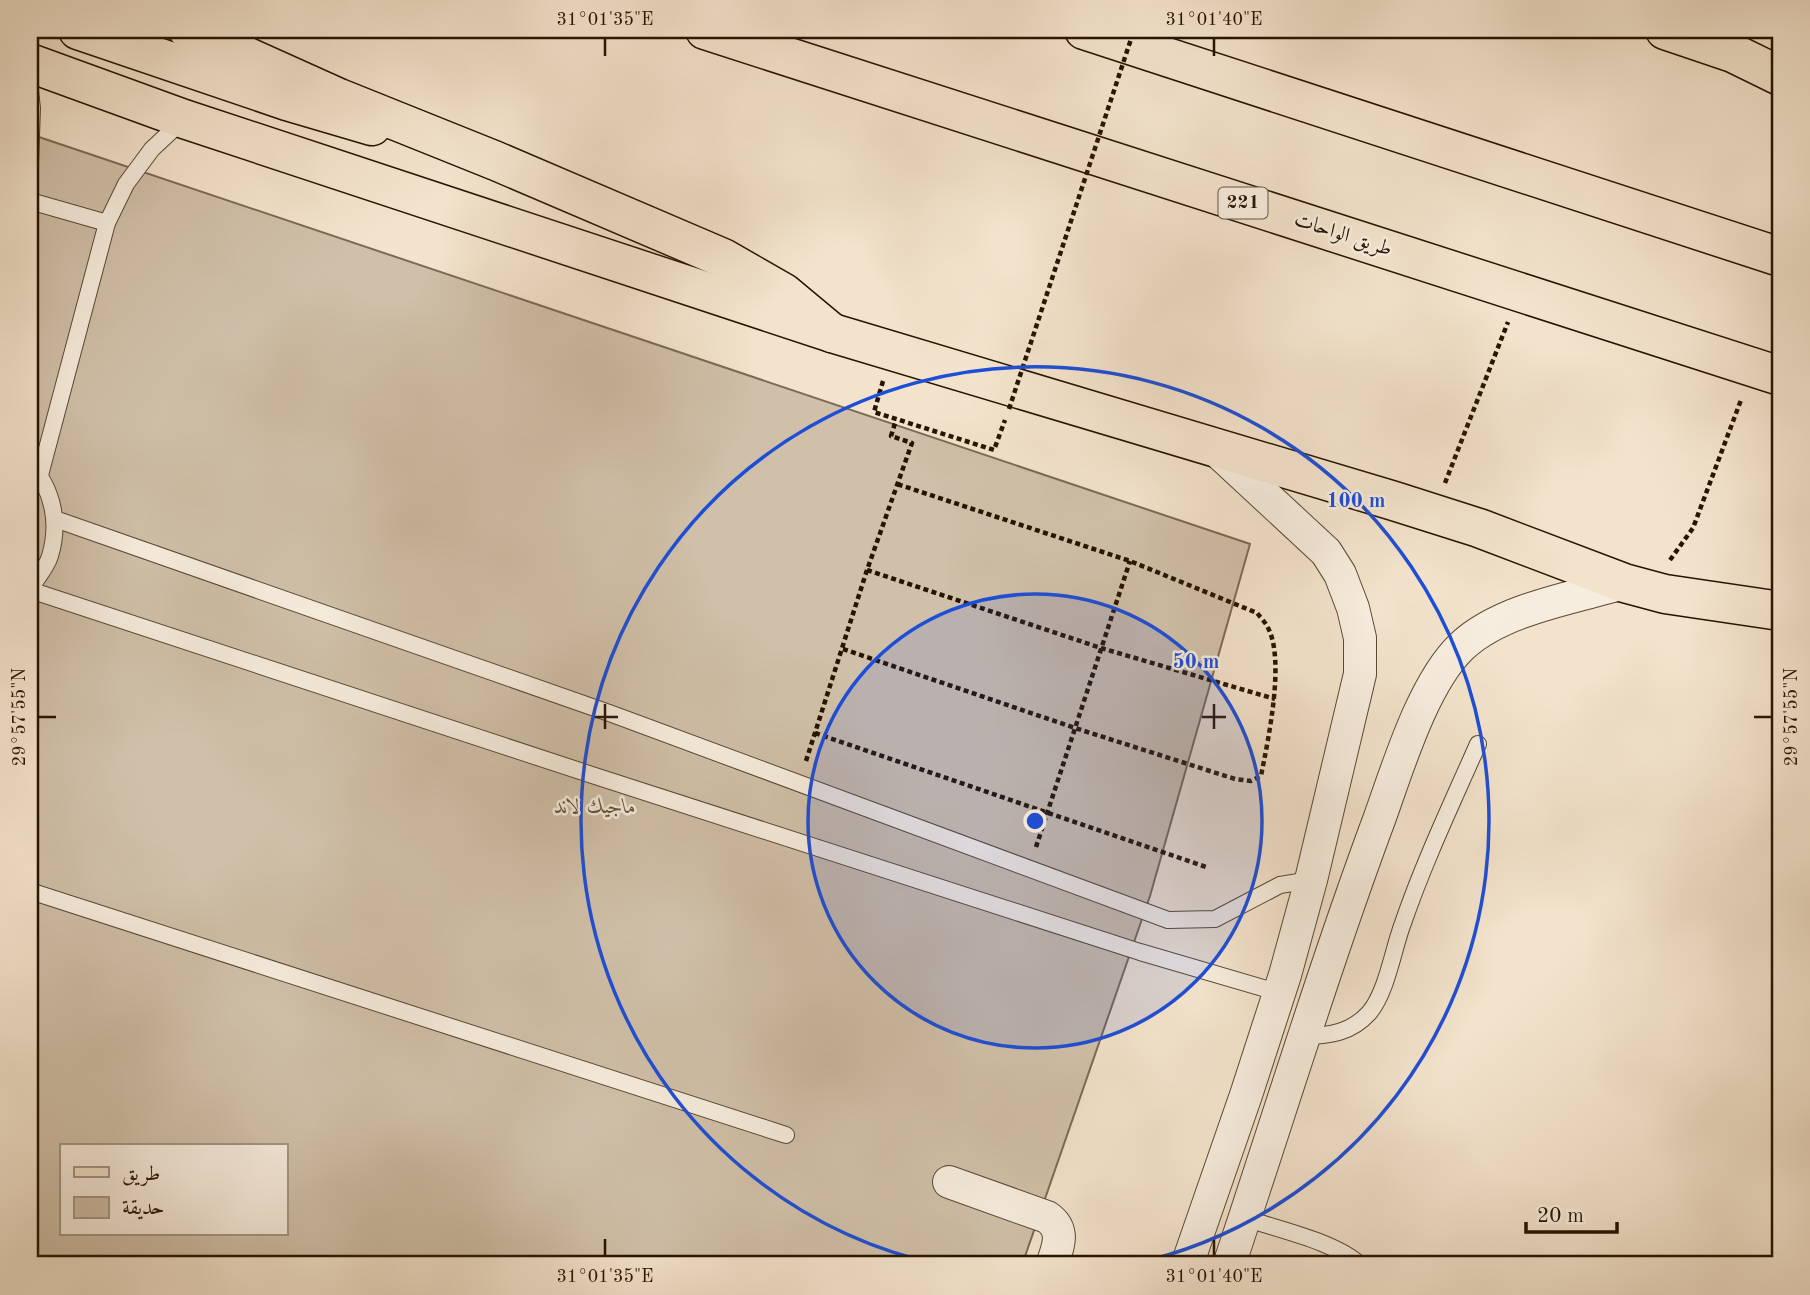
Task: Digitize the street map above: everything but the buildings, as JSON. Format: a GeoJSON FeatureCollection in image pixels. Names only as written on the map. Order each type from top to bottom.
{"type":"FeatureCollection","features":[{"type":"Feature","properties":{"kind":"main road"},"geometry":{"type":"LineString","coordinates":[[78,30],[287,101],[496,161]]}},
{"type":"Feature","properties":{"kind":"main road"},"geometry":{"type":"LineString","coordinates":[[188,30],[339,98],[496,161],[723,258],[784,293],[832,333]]}},
{"type":"Feature","properties":{"kind":"main road","name":"طريق الواحات"},"geometry":{"type":"LineString","coordinates":[[705,30],[1767,371]]}},
{"type":"Feature","properties":{"kind":"main road"},"geometry":{"type":"LineString","coordinates":[[1084,30],[1780,257]]}},
{"type":"Feature","properties":{"kind":"main road"},"geometry":{"type":"LineString","coordinates":[[1665,30],[1733,53],[1780,76]]}},
{"type":"Feature","properties":{"kind":"main road"},"geometry":{"type":"LineString","coordinates":[[30,63],[184,119],[832,333],[1479,528],[1637,586],[1665,594],[1780,611]]}},
{"type":"Feature","properties":{"kind":"street"},"geometry":{"type":"LineString","coordinates":[[1187,1265],[1280,993],[1311,880],[1360,674],[1360,638],[1356,618],[1340,574],[1326,552],[1213,447]]}},
{"type":"Feature","properties":{"kind":"street"},"geometry":{"type":"LineString","coordinates":[[1229,1265],[1352,891],[1401,759],[1436,678],[1463,645],[1485,629],[1517,614],[1637,586]]}},
{"type":"Feature","properties":{"kind":"street"},"geometry":{"type":"LineString","coordinates":[[1311,880],[1352,891]]}},
{"type":"Feature","properties":{"kind":"street"},"geometry":{"type":"LineString","coordinates":[[949,1182],[1055,1222],[1060,1238],[1052,1265]]}},
{"type":"Feature","properties":{"kind":"street"},"geometry":{"type":"LineString","coordinates":[[1208,1204],[1245,1219]]}},
{"type":"Feature","properties":{"kind":"lane"},"geometry":{"type":"LineString","coordinates":[[30,91],[30,163]]}},
{"type":"Feature","properties":{"kind":"lane"},"geometry":{"type":"LineString","coordinates":[[184,119],[145,158],[126,184],[107,223],[35,470],[50,496],[55,519],[50,557],[30,590],[1140,952],[1280,993]]}},
{"type":"Feature","properties":{"kind":"lane"},"geometry":{"type":"LineString","coordinates":[[30,201],[107,223]]}},
{"type":"Feature","properties":{"kind":"lane"},"geometry":{"type":"LineString","coordinates":[[55,519],[612,714],[1168,920],[1215,919],[1280,885],[1311,880]]}},
{"type":"Feature","properties":{"kind":"lane"},"geometry":{"type":"LineString","coordinates":[[1306,1036],[1341,1033],[1370,1012],[1379,996],[1403,922],[1437,836],[1478,744]]}},
{"type":"Feature","properties":{"kind":"lane"},"geometry":{"type":"LineString","coordinates":[[30,891],[786,1135]]}},
{"type":"Feature","properties":{"kind":"lane"},"geometry":{"type":"LineString","coordinates":[[1245,1219],[1331,1247],[1348,1255],[1360,1265]]}},
{"type":"Feature","properties":{"kind":"path"},"geometry":{"type":"LineString","coordinates":[[892,351],[874,412],[994,450],[1134,30]]}},
{"type":"Feature","properties":{"kind":"path"},"geometry":{"type":"LineString","coordinates":[[1433,514],[1520,292]]}},
{"type":"Feature","properties":{"kind":"path"},"geometry":{"type":"LineString","coordinates":[[1637,586],[1693,528],[1767,371]]}},
{"type":"Feature","properties":{"kind":"path"},"geometry":{"type":"LineString","coordinates":[[800,783],[867,570],[912,443],[891,436],[896,420]]}},
{"type":"Feature","properties":{"kind":"path"},"geometry":{"type":"LineString","coordinates":[[843,649],[1235,779],[1251,781],[1261,776],[1275,699],[1273,647],[1268,627],[1257,613],[1130,561],[897,484]]}},
{"type":"Feature","properties":{"kind":"path"},"geometry":{"type":"LineString","coordinates":[[1029,869],[1130,561]]}},
{"type":"Feature","properties":{"kind":"path"},"geometry":{"type":"LineString","coordinates":[[867,570],[1101,648],[1275,699]]}},
{"type":"Feature","properties":{"kind":"path"},"geometry":{"type":"LineString","coordinates":[[815,733],[1209,868]]}},
{"type":"Feature","properties":{"kind":"green space","name":"ماجيك لاند"},"geometry":{"type":"Polygon","coordinates":[[[30,134],[1250,544],[1150,896],[1022,1265],[30,1265],[30,134]]]}}]}
